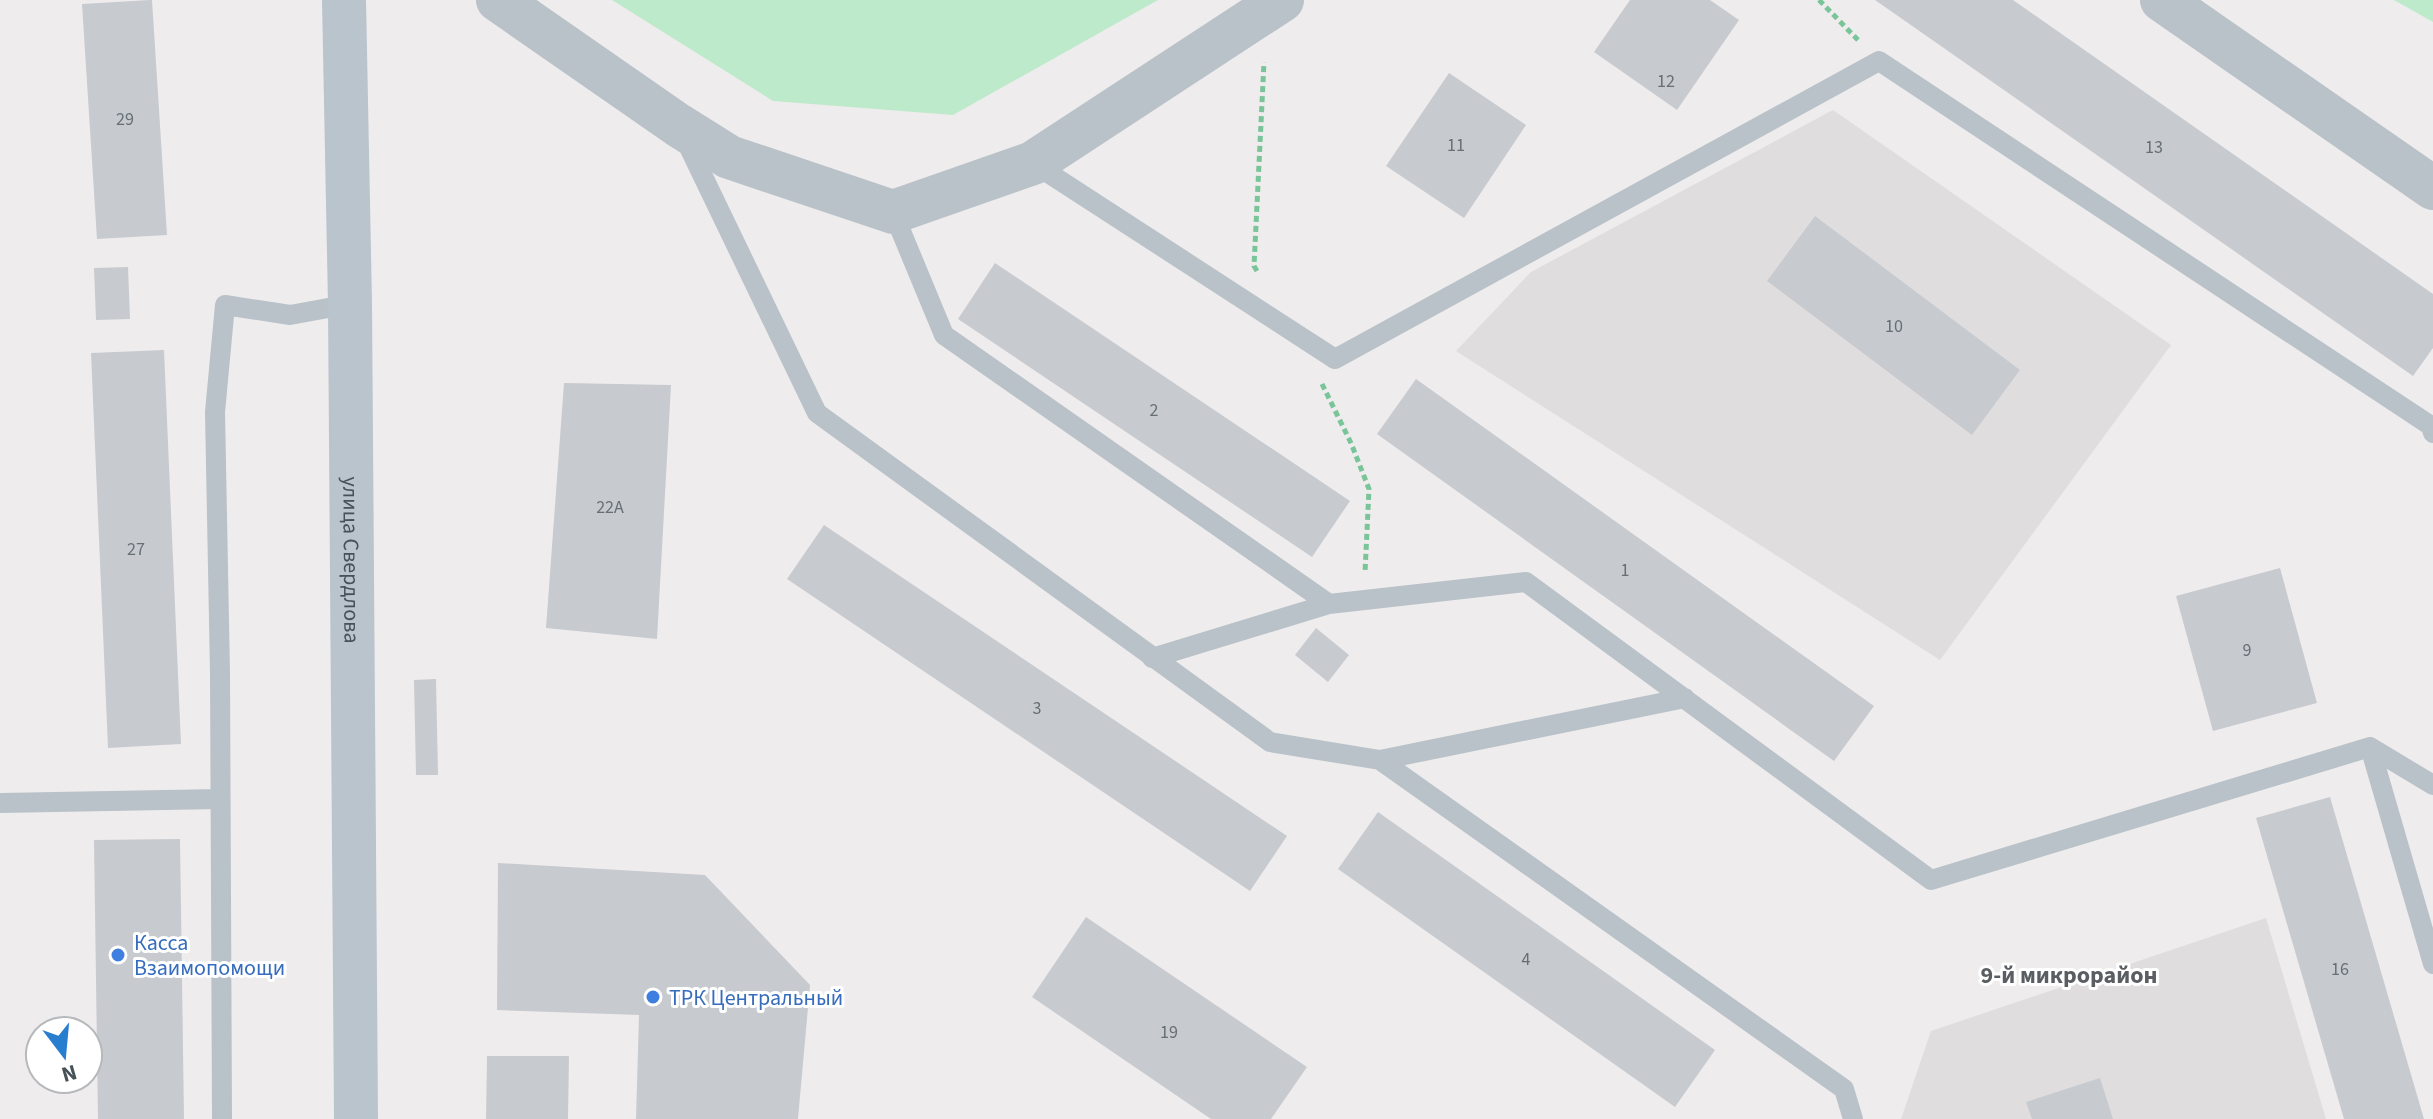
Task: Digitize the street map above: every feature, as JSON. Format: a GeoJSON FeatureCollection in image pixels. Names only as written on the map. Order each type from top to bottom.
{"type":"FeatureCollection","features":[{"type":"Feature","properties":{"kind":"main road","name":"улица Свердлова"},"geometry":{"type":"LineString","coordinates":[[344,0],[350,304],[356,1119]]}},
{"type":"Feature","properties":{"kind":"street"},"geometry":{"type":"LineString","coordinates":[[498,0],[729,157],[893,212],[1033,163],[1282,0]]}},
{"type":"Feature","properties":{"kind":"street"},"geometry":{"type":"LineString","coordinates":[[2162,0],[2433,188]]}},
{"type":"Feature","properties":{"kind":"lane"},"geometry":{"type":"LineString","coordinates":[[1033,163],[1335,359],[1879,61],[2431,426],[2433,433]]}},
{"type":"Feature","properties":{"kind":"lane"},"geometry":{"type":"LineString","coordinates":[[678,125],[817,413],[1270,742],[1380,760],[1685,698]]}},
{"type":"Feature","properties":{"kind":"lane"},"geometry":{"type":"LineString","coordinates":[[893,212],[944,335],[1329,604]]}},
{"type":"Feature","properties":{"kind":"lane"},"geometry":{"type":"LineString","coordinates":[[222,1119],[220,673],[215,412],[225,305],[290,315],[350,304]]}},
{"type":"Feature","properties":{"kind":"lane"},"geometry":{"type":"LineString","coordinates":[[1152,658],[1329,604],[1526,582],[1931,880],[2370,747],[2433,785]]}},
{"type":"Feature","properties":{"kind":"lane"},"geometry":{"type":"LineString","coordinates":[[2370,747],[2433,964]]}},
{"type":"Feature","properties":{"kind":"lane"},"geometry":{"type":"LineString","coordinates":[[1380,760],[1844,1089],[1853,1119]]}},
{"type":"Feature","properties":{"kind":"lane"},"geometry":{"type":"LineString","coordinates":[[0,803],[220,799]]}},
{"type":"Feature","properties":{"kind":"path"},"geometry":{"type":"LineString","coordinates":[[1819,0],[1879,61]]}},
{"type":"Feature","properties":{"kind":"shaded area"},"geometry":{"type":"Polygon","coordinates":[[[1833,110],[2171,345],[1940,660],[1456,351],[1531,272],[1833,110]]]}},
{"type":"Feature","properties":{"kind":"shaded area"},"geometry":{"type":"Polygon","coordinates":[[[2266,918],[2326,1119],[1901,1119],[1931,1031],[2266,918]]]}},
{"type":"Feature","properties":{"kind":"green space"},"geometry":{"type":"Polygon","coordinates":[[[612,0],[1158,0],[953,115],[773,101],[612,0]]]}},
{"type":"Feature","properties":{"kind":"green space"},"geometry":{"type":"Polygon","coordinates":[[[2394,0],[2433,0],[2433,22],[2394,0]]]}},
{"type":"Feature","properties":{"kind":"building"},"geometry":{"type":"Polygon","coordinates":[[[152,0],[167,235],[97,239],[82,4],[152,0]]]}},
{"type":"Feature","properties":{"kind":"building"},"geometry":{"type":"Polygon","coordinates":[[[1630,0],[1710,0],[1739,20],[1677,110],[1594,52],[1630,0]]]}},
{"type":"Feature","properties":{"kind":"building"},"geometry":{"type":"Polygon","coordinates":[[[1875,0],[2013,0],[2433,294],[2433,348],[2413,376],[1875,0]]]}},
{"type":"Feature","properties":{"kind":"building"},"geometry":{"type":"Polygon","coordinates":[[[1449,73],[1526,125],[1464,218],[1386,166],[1449,73]]]}},
{"type":"Feature","properties":{"kind":"building"},"geometry":{"type":"Polygon","coordinates":[[[1815,216],[2020,370],[1972,435],[1767,281],[1815,216]]]}},
{"type":"Feature","properties":{"kind":"building"},"geometry":{"type":"Polygon","coordinates":[[[995,263],[1350,501],[1312,557],[958,319],[995,263]]]}},
{"type":"Feature","properties":{"kind":"building"},"geometry":{"type":"Polygon","coordinates":[[[128,267],[130,319],[96,320],[94,268],[128,267]]]}},
{"type":"Feature","properties":{"kind":"building"},"geometry":{"type":"Polygon","coordinates":[[[164,350],[181,744],[108,748],[91,353],[164,350]]]}},
{"type":"Feature","properties":{"kind":"building"},"geometry":{"type":"Polygon","coordinates":[[[1416,379],[1874,706],[1834,761],[1377,434],[1416,379]]]}},
{"type":"Feature","properties":{"kind":"building"},"geometry":{"type":"Polygon","coordinates":[[[564,383],[671,385],[657,639],[546,628],[564,383]]]}},
{"type":"Feature","properties":{"kind":"building"},"geometry":{"type":"Polygon","coordinates":[[[824,525],[1287,836],[1250,891],[787,579],[824,525]]]}},
{"type":"Feature","properties":{"kind":"building"},"geometry":{"type":"Polygon","coordinates":[[[2280,568],[2317,703],[2213,731],[2176,596],[2280,568]]]}},
{"type":"Feature","properties":{"kind":"building"},"geometry":{"type":"Polygon","coordinates":[[[1316,628],[1349,655],[1328,682],[1295,655],[1316,628]]]}},
{"type":"Feature","properties":{"kind":"building"},"geometry":{"type":"Polygon","coordinates":[[[436,679],[438,775],[416,775],[414,680],[436,679]]]}},
{"type":"Feature","properties":{"kind":"building"},"geometry":{"type":"Polygon","coordinates":[[[2330,797],[2424,1119],[2344,1119],[2256,818],[2330,797]]]}},
{"type":"Feature","properties":{"kind":"building"},"geometry":{"type":"Polygon","coordinates":[[[1378,812],[1715,1050],[1675,1107],[1338,869],[1378,812]]]}},
{"type":"Feature","properties":{"kind":"building"},"geometry":{"type":"Polygon","coordinates":[[[180,839],[184,1119],[98,1119],[98,1095],[104,1095],[104,1015],[97,1015],[94,840],[180,839]]]}},
{"type":"Feature","properties":{"kind":"building","name":"ТРК Центральный"},"geometry":{"type":"Polygon","coordinates":[[[498,863],[705,875],[810,985],[798,1119],[636,1119],[639,1015],[497,1010],[498,863]]]}},
{"type":"Feature","properties":{"kind":"building"},"geometry":{"type":"Polygon","coordinates":[[[1086,917],[1307,1067],[1271,1119],[1211,1119],[1032,997],[1086,917]]]}},
{"type":"Feature","properties":{"kind":"building"},"geometry":{"type":"Polygon","coordinates":[[[487,1056],[569,1056],[568,1119],[486,1119],[487,1056]]]}},
{"type":"Feature","properties":{"kind":"building"},"geometry":{"type":"Polygon","coordinates":[[[2100,1078],[2113,1119],[2032,1119],[2026,1102],[2100,1078]]]}},
{"type":"Feature","properties":{"kind":"place","name":"Касса Взаимопомощи"},"geometry":{"type":"Point","coordinates":[118,955]}},
{"type":"Feature","properties":{"kind":"place","name":"ТРК Центральный"},"geometry":{"type":"Point","coordinates":[653,997]}},
{"type":"Feature","properties":{"kind":"district","name":"9-й микрорайон"},"geometry":{"type":"Point","coordinates":[2069,975]}}]}
